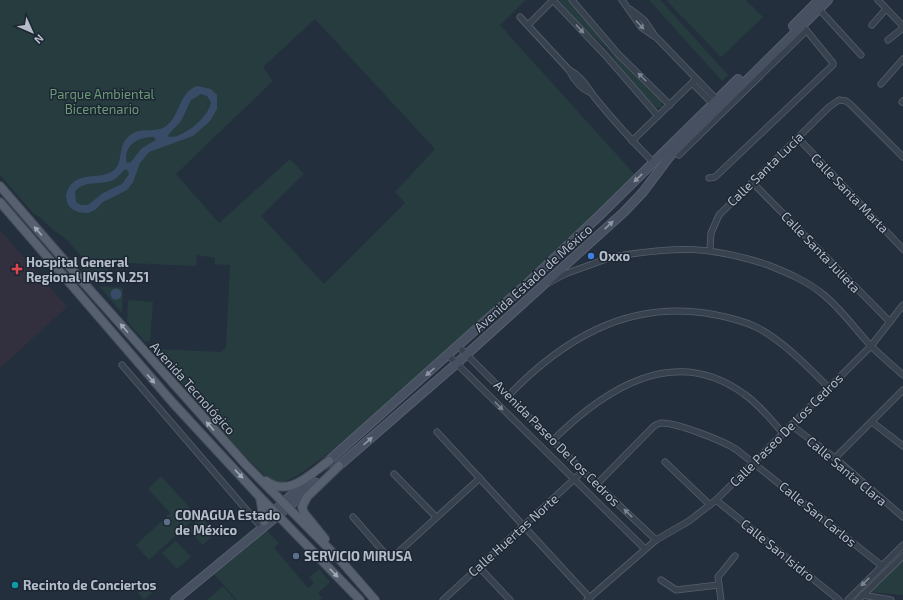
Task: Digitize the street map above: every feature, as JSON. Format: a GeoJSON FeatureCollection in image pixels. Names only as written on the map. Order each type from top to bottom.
{"type":"FeatureCollection","features":[{"type":"Feature","properties":{"kind":"main road","name":"Avenida Estado de México"},"geometry":{"type":"LineString","coordinates":[[175,600],[233,552],[285,505],[329,461],[499,308],[654,162],[819,0]]}},
{"type":"Feature","properties":{"kind":"main road","name":"Avenida Estado de México"},"geometry":{"type":"LineString","coordinates":[[285,505],[339,466],[456,364],[624,212],[643,192],[670,156],[804,28],[828,0]]}},
{"type":"Feature","properties":{"kind":"main road","name":"Avenida Tecnológico"},"geometry":{"type":"LineString","coordinates":[[0,186],[82,281],[246,465],[341,561],[375,600]]}},
{"type":"Feature","properties":{"kind":"main road","name":"Avenida Tecnológico"},"geometry":{"type":"LineString","coordinates":[[0,202],[141,367],[259,496],[360,600]]}},
{"type":"Feature","properties":{"kind":"main road"},"geometry":{"type":"LineString","coordinates":[[499,308],[500,313],[506,319]]}},
{"type":"Feature","properties":{"kind":"main road"},"geometry":{"type":"LineString","coordinates":[[489,317],[495,328]]}},
{"type":"Feature","properties":{"kind":"main road"},"geometry":{"type":"LineString","coordinates":[[246,465],[270,484],[280,488],[298,483],[329,461]]}},
{"type":"Feature","properties":{"kind":"main road"},"geometry":{"type":"LineString","coordinates":[[339,466],[307,497],[302,507],[304,514],[332,547],[341,561]]}},
{"type":"Feature","properties":{"kind":"main road"},"geometry":{"type":"LineString","coordinates":[[259,496],[262,525]]}},
{"type":"Feature","properties":{"kind":"street"},"geometry":{"type":"LineString","coordinates":[[528,25],[553,0],[606,56],[658,116]]}},
{"type":"Feature","properties":{"kind":"street"},"geometry":{"type":"LineString","coordinates":[[572,0],[618,54],[670,105]]}},
{"type":"Feature","properties":{"kind":"street"},"geometry":{"type":"LineString","coordinates":[[622,0],[631,10],[644,20],[655,36],[694,81],[715,102]]}},
{"type":"Feature","properties":{"kind":"street"},"geometry":{"type":"LineString","coordinates":[[878,0],[903,27],[888,40]]}},
{"type":"Feature","properties":{"kind":"street"},"geometry":{"type":"LineString","coordinates":[[872,25],[886,8]]}},
{"type":"Feature","properties":{"kind":"street"},"geometry":{"type":"LineString","coordinates":[[819,9],[861,55]]}},
{"type":"Feature","properties":{"kind":"street"},"geometry":{"type":"LineString","coordinates":[[520,17],[569,70],[589,87],[591,94],[632,141],[654,162]]}},
{"type":"Feature","properties":{"kind":"street"},"geometry":{"type":"LineString","coordinates":[[679,155],[804,28],[833,63],[833,65],[715,177],[709,178]]}},
{"type":"Feature","properties":{"kind":"street"},"geometry":{"type":"LineString","coordinates":[[881,84],[903,59]]}},
{"type":"Feature","properties":{"kind":"street"},"geometry":{"type":"LineString","coordinates":[[632,141],[694,81]]}},
{"type":"Feature","properties":{"kind":"street","name":"Calle Santa Lucía"},"geometry":{"type":"LineString","coordinates":[[710,249],[711,233],[716,219],[829,107],[839,100],[846,101],[850,104],[903,157]]}},
{"type":"Feature","properties":{"kind":"street","name":"Calle Santa Marta"},"geometry":{"type":"LineString","coordinates":[[798,138],[903,248]]}},
{"type":"Feature","properties":{"kind":"street","name":"Calle Santa Julieta"},"geometry":{"type":"LineString","coordinates":[[752,182],[890,322]]}},
{"type":"Feature","properties":{"kind":"street"},"geometry":{"type":"LineString","coordinates":[[618,256],[665,249],[710,249],[782,270],[806,282],[834,303],[871,346],[903,375]]}},
{"type":"Feature","properties":{"kind":"street"},"geometry":{"type":"LineString","coordinates":[[542,287],[565,274],[608,258]]}},
{"type":"Feature","properties":{"kind":"street","name":"Calle Paseo De Los Cedros"},"geometry":{"type":"LineString","coordinates":[[588,599],[656,540],[689,521],[716,500],[871,346],[903,306]]}},
{"type":"Feature","properties":{"kind":"street"},"geometry":{"type":"LineString","coordinates":[[509,395],[522,381],[563,347],[589,332],[640,314],[671,311],[716,315],[735,319],[759,329],[792,352],[829,388]]}},
{"type":"Feature","properties":{"kind":"street","name":"Avenida Paseo De Los Cedros"},"geometry":{"type":"LineString","coordinates":[[458,346],[509,395],[583,471],[656,540]]}},
{"type":"Feature","properties":{"kind":"street","name":"Avenida Paseo De Los Cedros"},"geometry":{"type":"LineString","coordinates":[[448,355],[645,549]]}},
{"type":"Feature","properties":{"kind":"street"},"geometry":{"type":"LineString","coordinates":[[122,365],[262,525]]}},
{"type":"Feature","properties":{"kind":"street"},"geometry":{"type":"LineString","coordinates":[[553,440],[589,406],[611,392],[639,378],[665,372],[700,374],[731,386],[755,403],[783,433]]}},
{"type":"Feature","properties":{"kind":"street"},"geometry":{"type":"LineString","coordinates":[[835,458],[903,390]]}},
{"type":"Feature","properties":{"kind":"street"},"geometry":{"type":"LineString","coordinates":[[872,422],[903,446]]}},
{"type":"Feature","properties":{"kind":"street","name":"Calle San Carlos"},"geometry":{"type":"LineString","coordinates":[[597,484],[648,432],[659,423],[670,425],[720,440],[754,463],[882,566]]}},
{"type":"Feature","properties":{"kind":"street","name":"Calle Santa Clara"},"geometry":{"type":"LineString","coordinates":[[792,425],[835,458],[903,517]]}},
{"type":"Feature","properties":{"kind":"street"},"geometry":{"type":"LineString","coordinates":[[437,432],[588,599]]}},
{"type":"Feature","properties":{"kind":"street"},"geometry":{"type":"LineString","coordinates":[[665,462],[710,505]]}},
{"type":"Feature","properties":{"kind":"street","name":"Calle Huertas Norte"},"geometry":{"type":"LineString","coordinates":[[443,600],[583,471]]}},
{"type":"Feature","properties":{"kind":"street"},"geometry":{"type":"LineString","coordinates":[[394,474],[436,517]]}},
{"type":"Feature","properties":{"kind":"street"},"geometry":{"type":"LineString","coordinates":[[353,517],[388,557],[392,558],[480,478]]}},
{"type":"Feature","properties":{"kind":"street","name":"Calle San Isidro"},"geometry":{"type":"LineString","coordinates":[[716,500],[839,600]]}},
{"type":"Feature","properties":{"kind":"street"},"geometry":{"type":"LineString","coordinates":[[848,600],[903,545]]}},
{"type":"Feature","properties":{"kind":"street"},"geometry":{"type":"LineString","coordinates":[[721,600],[718,585],[718,574],[735,556]]}},
{"type":"Feature","properties":{"kind":"street"},"geometry":{"type":"LineString","coordinates":[[858,600],[903,556]]}},
{"type":"Feature","properties":{"kind":"street"},"geometry":{"type":"LineString","coordinates":[[479,567],[510,600]]}},
{"type":"Feature","properties":{"kind":"street"},"geometry":{"type":"LineString","coordinates":[[661,580],[676,590],[718,585]]}},
{"type":"Feature","properties":{"kind":"street"},"geometry":{"type":"LineString","coordinates":[[854,594],[891,600]]}},
{"type":"Feature","properties":{"kind":"shaded area","name":"Hospital General Regional IMSS N.251"},"geometry":{"type":"Polygon","coordinates":[[[0,230],[67,307],[0,368],[0,230]]]}},
{"type":"Feature","properties":{"kind":"green space","name":"Parque Ambiental Bicentenario"},"geometry":{"type":"Polygon","coordinates":[[[0,0],[526,0],[500,25],[636,176],[440,358],[342,444],[298,475],[282,483],[270,481],[226,437],[182,387],[184,386],[156,354],[158,349],[221,352],[226,347],[230,265],[215,264],[215,258],[197,255],[196,266],[107,262],[107,276],[88,276],[79,266],[85,260],[65,238],[33,213],[0,175],[0,0]],[[315,19],[263,67],[273,81],[176,174],[219,223],[290,159],[304,174],[261,216],[324,284],[405,203],[395,192],[435,149],[315,19]]]}},
{"type":"Feature","properties":{"kind":"green space"},"geometry":{"type":"Polygon","coordinates":[[[559,0],[569,0],[588,21],[607,48],[662,101],[661,107],[656,108],[631,81],[608,50],[579,23],[559,0]]]}},
{"type":"Feature","properties":{"kind":"green space"},"geometry":{"type":"Polygon","coordinates":[[[649,0],[660,0],[728,75],[722,81],[649,0]]]}},
{"type":"Feature","properties":{"kind":"green space"},"geometry":{"type":"Polygon","coordinates":[[[746,0],[763,17],[721,57],[667,1],[746,0]]]}},
{"type":"Feature","properties":{"kind":"green space"},"geometry":{"type":"Polygon","coordinates":[[[99,286],[123,288],[122,313],[99,286]]]}},
{"type":"Feature","properties":{"kind":"green space"},"geometry":{"type":"Polygon","coordinates":[[[128,300],[153,302],[150,341],[145,342],[127,321],[128,300]]]}},
{"type":"Feature","properties":{"kind":"green space"},"geometry":{"type":"Polygon","coordinates":[[[161,476],[197,516],[149,560],[136,545],[170,513],[148,489],[161,476]]]}},
{"type":"Feature","properties":{"kind":"green space"},"geometry":{"type":"Polygon","coordinates":[[[201,517],[216,533],[203,545],[188,530],[201,517]]]}},
{"type":"Feature","properties":{"kind":"green space"},"geometry":{"type":"Polygon","coordinates":[[[266,530],[279,543],[274,548],[308,588],[314,583],[309,577],[319,569],[330,582],[318,593],[322,598],[319,600],[237,600],[212,572],[266,530]]]}},
{"type":"Feature","properties":{"kind":"green space"},"geometry":{"type":"Polygon","coordinates":[[[176,541],[191,557],[177,569],[162,553],[176,541]]]}},
{"type":"Feature","properties":{"kind":"green space"},"geometry":{"type":"Polygon","coordinates":[[[903,558],[903,595],[869,592],[903,558]]]}},
{"type":"Feature","properties":{"kind":"green space"},"geometry":{"type":"Polygon","coordinates":[[[146,586],[152,593],[144,600],[138,593],[146,586]]]}},
{"type":"Feature","properties":{"kind":"green space"},"geometry":{"type":"Polygon","coordinates":[[[223,586],[235,600],[207,600],[223,586]]]}},
{"type":"Feature","properties":{"kind":"water"},"geometry":{"type":"Polygon","coordinates":[[[197,86],[211,89],[217,95],[217,109],[210,121],[193,136],[149,152],[140,163],[133,182],[127,190],[103,202],[95,210],[88,213],[75,211],[72,209],[66,200],[66,195],[69,187],[74,181],[80,178],[101,175],[114,170],[119,164],[122,147],[126,139],[136,132],[161,129],[166,126],[171,121],[186,94],[197,86]],[[201,94],[191,100],[181,121],[168,135],[169,137],[182,134],[195,126],[206,114],[211,102],[207,96],[201,94]],[[149,137],[133,143],[127,151],[127,163],[131,162],[142,148],[156,140],[154,137],[149,137]],[[125,169],[118,177],[108,182],[83,185],[75,192],[76,202],[81,205],[88,205],[103,193],[122,184],[129,174],[128,171],[125,169]]]}},
{"type":"Feature","properties":{"kind":"water"},"geometry":{"type":"Polygon","coordinates":[[[114,289],[118,289],[120,290],[120,298],[114,299],[111,296],[111,292],[114,289]]]}},
{"type":"Feature","properties":{"kind":"place","name":"Oxxo"},"geometry":{"type":"Point","coordinates":[591,256]}},
{"type":"Feature","properties":{"kind":"place","name":"Hospital General Regional IMSS N.251"},"geometry":{"type":"Point","coordinates":[17,269]}},
{"type":"Feature","properties":{"kind":"place","name":"CONAGUA Estado de México"},"geometry":{"type":"Point","coordinates":[167,522]}},
{"type":"Feature","properties":{"kind":"place","name":"SERVICIO MIRUSA"},"geometry":{"type":"Point","coordinates":[296,556]}},
{"type":"Feature","properties":{"kind":"place","name":"Recinto de Conciertos"},"geometry":{"type":"Point","coordinates":[15,585]}}]}
